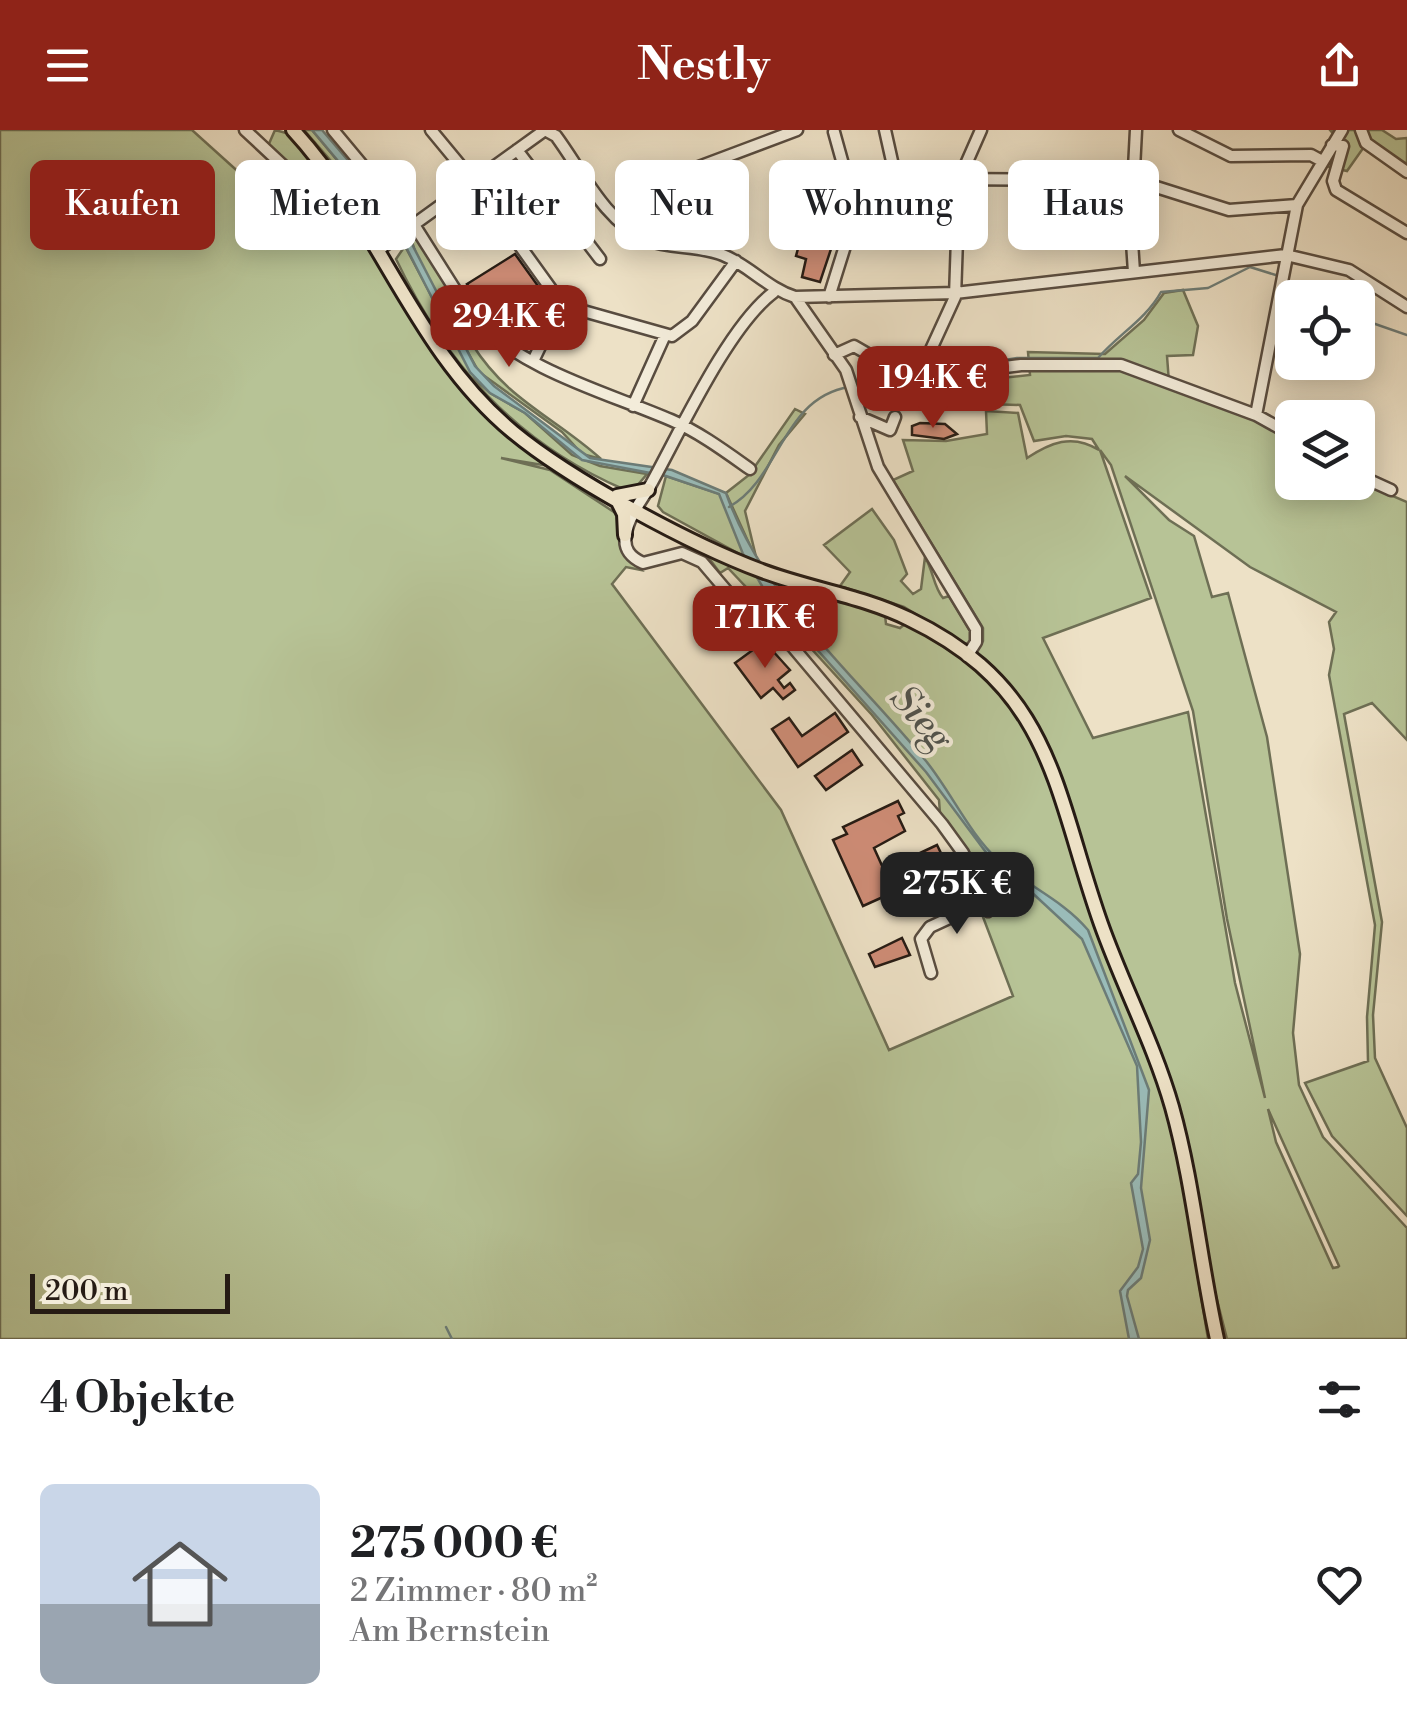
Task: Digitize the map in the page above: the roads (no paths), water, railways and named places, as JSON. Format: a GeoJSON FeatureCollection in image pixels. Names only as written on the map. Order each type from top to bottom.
{"type":"FeatureCollection","features":[{"type":"Feature","properties":{"kind":"main road"},"geometry":{"type":"LineString","coordinates":[[293,130],[319,160]]}},
{"type":"Feature","properties":{"kind":"main road"},"geometry":{"type":"LineString","coordinates":[[388,250],[428,336],[475,397],[536,449],[729,557],[892,611],[967,656],[1019,710],[1056,774],[1099,919],[1172,1109],[1217,1339]]}},
{"type":"Feature","properties":{"kind":"main road"},"geometry":{"type":"LineString","coordinates":[[615,496],[651,486]]}},
{"type":"Feature","properties":{"kind":"main road"},"geometry":{"type":"LineString","coordinates":[[615,496],[624,514],[625,535]]}},
{"type":"Feature","properties":{"kind":"street"},"geometry":{"type":"LineString","coordinates":[[245,130],[277,160]]}},
{"type":"Feature","properties":{"kind":"street"},"geometry":{"type":"LineString","coordinates":[[333,130],[358,160]]}},
{"type":"Feature","properties":{"kind":"street"},"geometry":{"type":"LineString","coordinates":[[430,130],[455,160]]}},
{"type":"Feature","properties":{"kind":"street"},"geometry":{"type":"LineString","coordinates":[[503,160],[545,130],[556,136],[615,215]]}},
{"type":"Feature","properties":{"kind":"street"},"geometry":{"type":"LineString","coordinates":[[708,160],[797,130]]}},
{"type":"Feature","properties":{"kind":"street"},"geometry":{"type":"LineString","coordinates":[[886,130],[892,160]]}},
{"type":"Feature","properties":{"kind":"street"},"geometry":{"type":"LineString","coordinates":[[968,160],[981,130]]}},
{"type":"Feature","properties":{"kind":"street"},"geometry":{"type":"LineString","coordinates":[[1135,160],[1136,130]]}},
{"type":"Feature","properties":{"kind":"street"},"geometry":{"type":"LineString","coordinates":[[1179,130],[1231,156],[1311,155],[1322,161]]}},
{"type":"Feature","properties":{"kind":"street"},"geometry":{"type":"LineString","coordinates":[[1256,414],[1297,205],[1342,130]]}},
{"type":"Feature","properties":{"kind":"street"},"geometry":{"type":"LineString","coordinates":[[1362,130],[1366,143],[1407,172]]}},
{"type":"Feature","properties":{"kind":"street"},"geometry":{"type":"LineString","coordinates":[[834,132],[842,160]]}},
{"type":"Feature","properties":{"kind":"street"},"geometry":{"type":"LineString","coordinates":[[1332,144],[1343,146],[1333,180],[1336,190],[1407,233]]}},
{"type":"Feature","properties":{"kind":"street"},"geometry":{"type":"LineString","coordinates":[[516,150],[600,260]]}},
{"type":"Feature","properties":{"kind":"street"},"geometry":{"type":"LineString","coordinates":[[1159,188],[1229,210],[1297,205]]}},
{"type":"Feature","properties":{"kind":"street"},"geometry":{"type":"LineString","coordinates":[[416,232],[473,318],[505,346],[680,425],[750,469]]}},
{"type":"Feature","properties":{"kind":"street"},"geometry":{"type":"LineString","coordinates":[[523,250],[561,303],[666,336],[681,332],[692,321],[736,261]]}},
{"type":"Feature","properties":{"kind":"street"},"geometry":{"type":"LineString","coordinates":[[699,250],[736,261],[774,292],[795,297],[956,293],[1286,254],[1349,270],[1407,306]]}},
{"type":"Feature","properties":{"kind":"street"},"geometry":{"type":"LineString","coordinates":[[829,297],[844,250]]}},
{"type":"Feature","properties":{"kind":"street"},"geometry":{"type":"LineString","coordinates":[[925,368],[956,293],[957,250]]}},
{"type":"Feature","properties":{"kind":"street"},"geometry":{"type":"LineString","coordinates":[[1134,250],[1134,272]]}},
{"type":"Feature","properties":{"kind":"street"},"geometry":{"type":"LineString","coordinates":[[774,292],[756,309],[680,425],[625,535],[631,557],[643,564],[682,553],[696,558],[742,610],[792,646],[963,853],[986,907],[930,927],[921,939],[932,973]]}},
{"type":"Feature","properties":{"kind":"street"},"geometry":{"type":"LineString","coordinates":[[795,297],[851,386],[878,467],[976,629],[976,642],[967,656]]}},
{"type":"Feature","properties":{"kind":"street"},"geometry":{"type":"LineString","coordinates":[[534,359],[561,303]]}},
{"type":"Feature","properties":{"kind":"street"},"geometry":{"type":"LineString","coordinates":[[633,406],[666,336]]}},
{"type":"Feature","properties":{"kind":"street"},"geometry":{"type":"LineString","coordinates":[[834,356],[854,346],[873,357],[925,368],[1104,362],[1256,414],[1275,426]]}},
{"type":"Feature","properties":{"kind":"street"},"geometry":{"type":"LineString","coordinates":[[860,417],[876,424]]}},
{"type":"Feature","properties":{"kind":"street"},"geometry":{"type":"LineString","coordinates":[[1375,483],[1391,490]]}},
{"type":"Feature","properties":{"kind":"water"},"geometry":{"type":"Polygon","coordinates":[[[312,130],[322,130],[348,160],[337,160],[312,130]]]}},
{"type":"Feature","properties":{"kind":"water"},"geometry":{"type":"Polygon","coordinates":[[[407,250],[415,250],[475,366],[494,386],[590,458],[672,470],[726,493],[763,568],[787,602],[926,761],[988,849],[1088,930],[1149,1090],[1141,1188],[1150,1240],[1141,1278],[1127,1296],[1139,1339],[1129,1339],[1120,1291],[1138,1267],[1143,1249],[1131,1183],[1138,1174],[1141,1142],[1137,1066],[1082,939],[1027,888],[997,867],[926,772],[765,591],[743,554],[719,494],[666,476],[582,460],[525,413],[490,393],[470,372],[407,250]]]}},
{"type":"Feature","properties":{"kind":"waterway"},"geometry":{"type":"LineString","coordinates":[[956,368],[1017,358],[1098,358],[1148,310],[1161,292],[1208,288],[1250,267],[1279,276]]}},
{"type":"Feature","properties":{"kind":"waterway"},"geometry":{"type":"LineString","coordinates":[[1375,324],[1407,335]]}},
{"type":"Feature","properties":{"kind":"waterway"},"geometry":{"type":"LineString","coordinates":[[857,385],[923,373]]}},
{"type":"Feature","properties":{"kind":"waterway"},"geometry":{"type":"LineString","coordinates":[[729,507],[760,478],[809,406],[827,394],[849,387]]}},
{"type":"Feature","properties":{"kind":"waterway"},"geometry":{"type":"LineString","coordinates":[[446,1327],[452,1339]]}},
{"type":"Feature","properties":{"kind":"water label","name":"Sieg"},"geometry":{"type":"Point","coordinates":[922,717]}}]}
